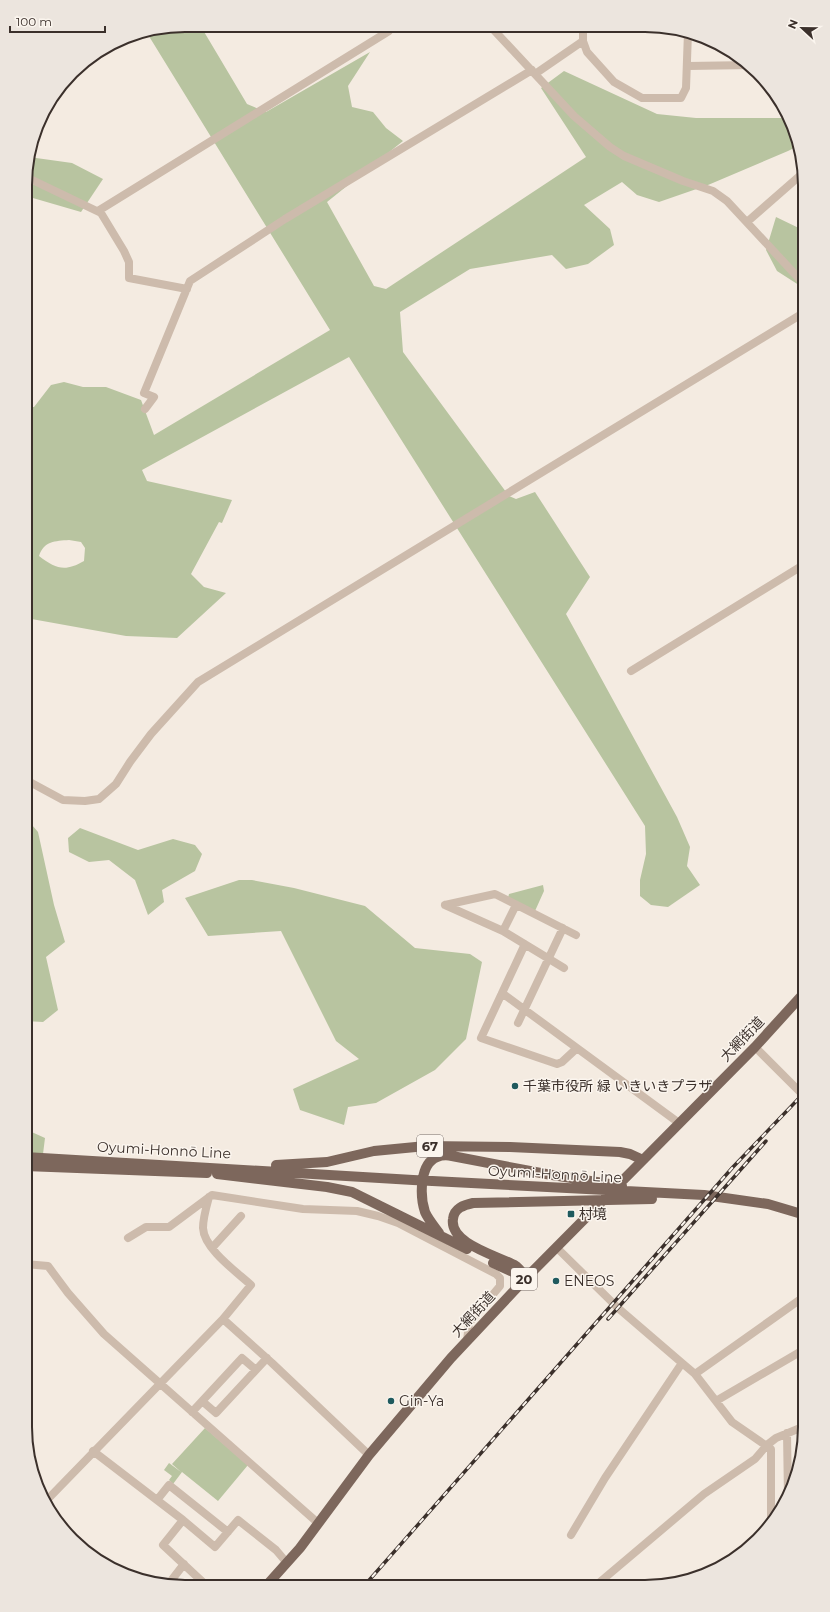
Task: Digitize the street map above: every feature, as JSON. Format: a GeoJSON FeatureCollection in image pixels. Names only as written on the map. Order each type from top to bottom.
{"type":"FeatureCollection","features":[{"type":"Feature","properties":{"kind":"main road","name":"大網街道"},"geometry":{"type":"LineString","coordinates":[[271,1580],[287,1563],[369,1455],[467,1341],[556,1247],[755,1047],[798,1000]]}},
{"type":"Feature","properties":{"kind":"main road","name":"67"},"geometry":{"type":"LineString","coordinates":[[217,1170],[315,1164],[374,1152],[426,1146],[510,1147],[620,1152],[630,1154],[643,1160]]}},
{"type":"Feature","properties":{"kind":"main road","name":"67"},"geometry":{"type":"LineString","coordinates":[[442,1236],[425,1212],[423,1198],[425,1170],[437,1156],[452,1156],[664,1193]]}},
{"type":"Feature","properties":{"kind":"main road","name":"Oyumi-Honnō Line"},"geometry":{"type":"LineString","coordinates":[[32,1157],[217,1170],[704,1195],[748,1201],[798,1213]]}},
{"type":"Feature","properties":{"kind":"main road","name":"Oyumi-Honnō Line"},"geometry":{"type":"LineString","coordinates":[[32,1166],[217,1170]]}},
{"type":"Feature","properties":{"kind":"main road","name":"67"},"geometry":{"type":"LineString","coordinates":[[217,1170],[352,1192],[513,1273],[526,1278]]}},
{"type":"Feature","properties":{"kind":"main road"},"geometry":{"type":"LineString","coordinates":[[526,1278],[517,1267],[463,1240],[454,1230],[452,1224],[453,1215],[461,1207],[473,1203],[681,1198],[748,1201]]}},
{"type":"Feature","properties":{"kind":"street"},"geometry":{"type":"LineString","coordinates":[[98,211],[387,32]]}},
{"type":"Feature","properties":{"kind":"street"},"geometry":{"type":"LineString","coordinates":[[496,32],[574,116],[610,147],[631,159],[683,181],[714,190],[727,201],[798,277]]}},
{"type":"Feature","properties":{"kind":"street"},"geometry":{"type":"LineString","coordinates":[[583,32],[583,41],[587,52],[614,82],[642,98],[681,98],[686,88],[688,38]]}},
{"type":"Feature","properties":{"kind":"street"},"geometry":{"type":"LineString","coordinates":[[145,409],[154,397],[144,393],[190,281],[286,219],[534,72],[583,41]]}},
{"type":"Feature","properties":{"kind":"street"},"geometry":{"type":"LineString","coordinates":[[688,66],[740,65]]}},
{"type":"Feature","properties":{"kind":"street"},"geometry":{"type":"LineString","coordinates":[[747,222],[798,177]]}},
{"type":"Feature","properties":{"kind":"street"},"geometry":{"type":"LineString","coordinates":[[32,181],[98,211],[124,251],[129,262],[129,278],[187,289]]}},
{"type":"Feature","properties":{"kind":"street"},"geometry":{"type":"LineString","coordinates":[[32,783],[63,800],[85,801],[99,799],[116,784],[151,734],[198,682],[798,316]]}},
{"type":"Feature","properties":{"kind":"street"},"geometry":{"type":"LineString","coordinates":[[631,671],[798,568]]}},
{"type":"Feature","properties":{"kind":"street"},"geometry":{"type":"LineString","coordinates":[[564,968],[503,932],[445,905],[495,894],[576,935]]}},
{"type":"Feature","properties":{"kind":"street"},"geometry":{"type":"LineString","coordinates":[[503,932],[516,904]]}},
{"type":"Feature","properties":{"kind":"street"},"geometry":{"type":"LineString","coordinates":[[518,1023],[563,928]]}},
{"type":"Feature","properties":{"kind":"street"},"geometry":{"type":"LineString","coordinates":[[525,944],[481,1038],[557,1064],[562,1062],[576,1049]]}},
{"type":"Feature","properties":{"kind":"street"},"geometry":{"type":"LineString","coordinates":[[502,993],[576,1049],[679,1123]]}},
{"type":"Feature","properties":{"kind":"street"},"geometry":{"type":"LineString","coordinates":[[755,1047],[798,1090]]}},
{"type":"Feature","properties":{"kind":"street"},"geometry":{"type":"LineString","coordinates":[[128,1238],[144,1226],[169,1227],[212,1195],[303,1209],[357,1211],[378,1216],[398,1223],[496,1274],[500,1278],[500,1286],[469,1323],[467,1341]]}},
{"type":"Feature","properties":{"kind":"street"},"geometry":{"type":"LineString","coordinates":[[49,1497],[223,1319],[252,1285],[212,1248],[205,1237],[203,1220],[209,1198]]}},
{"type":"Feature","properties":{"kind":"street"},"geometry":{"type":"LineString","coordinates":[[212,1248],[241,1216]]}},
{"type":"Feature","properties":{"kind":"street"},"geometry":{"type":"LineString","coordinates":[[556,1247],[618,1308],[695,1374],[732,1422],[771,1449],[771,1513]]}},
{"type":"Feature","properties":{"kind":"street"},"geometry":{"type":"LineString","coordinates":[[32,1265],[48,1266],[89,1318],[160,1384],[318,1523]]}},
{"type":"Feature","properties":{"kind":"street"},"geometry":{"type":"LineString","coordinates":[[695,1374],[798,1301]]}},
{"type":"Feature","properties":{"kind":"street"},"geometry":{"type":"LineString","coordinates":[[223,1319],[267,1358],[369,1455]]}},
{"type":"Feature","properties":{"kind":"street"},"geometry":{"type":"LineString","coordinates":[[716,1401],[798,1353]]}},
{"type":"Feature","properties":{"kind":"street"},"geometry":{"type":"LineString","coordinates":[[192,1412],[242,1358],[256,1370]]}},
{"type":"Feature","properties":{"kind":"street"},"geometry":{"type":"LineString","coordinates":[[202,1401],[216,1413],[267,1358]]}},
{"type":"Feature","properties":{"kind":"street"},"geometry":{"type":"LineString","coordinates":[[571,1535],[604,1478],[682,1363]]}},
{"type":"Feature","properties":{"kind":"street"},"geometry":{"type":"LineString","coordinates":[[602,1580],[699,1499],[755,1459],[767,1445],[787,1433],[798,1429]]}},
{"type":"Feature","properties":{"kind":"street"},"geometry":{"type":"LineString","coordinates":[[787,1433],[788,1481]]}},
{"type":"Feature","properties":{"kind":"street"},"geometry":{"type":"LineString","coordinates":[[93,1452],[183,1520],[215,1547],[238,1520],[276,1550],[287,1563]]}},
{"type":"Feature","properties":{"kind":"street"},"geometry":{"type":"LineString","coordinates":[[157,1500],[169,1485],[228,1532]]}},
{"type":"Feature","properties":{"kind":"street"},"geometry":{"type":"LineString","coordinates":[[183,1520],[162,1545],[201,1580]]}},
{"type":"Feature","properties":{"kind":"street"},"geometry":{"type":"LineString","coordinates":[[172,1580],[184,1564]]}},
{"type":"Feature","properties":{"kind":"green space"},"geometry":{"type":"Polygon","coordinates":[[[175,32],[204,32],[247,104],[266,112],[370,52],[348,86],[352,107],[373,112],[386,128],[403,141],[327,202],[374,286],[386,289],[586,157],[541,88],[564,71],[657,114],[696,118],[782,118],[794,148],[788,151],[708,185],[659,202],[637,195],[622,182],[584,205],[610,229],[614,245],[588,264],[566,269],[552,255],[470,269],[400,312],[403,352],[509,496],[516,499],[535,492],[590,577],[566,614],[677,817],[690,847],[687,866],[700,885],[668,907],[651,905],[640,896],[640,880],[646,854],[645,826],[349,357],[142,470],[147,481],[232,500],[222,523],[219,522],[191,574],[204,587],[226,593],[177,638],[126,636],[32,619],[32,407],[34,407],[51,385],[64,382],[83,387],[106,387],[141,400],[154,435],[330,330],[149,36],[175,32]],[[69,540],[59,541],[44,547],[39,556],[51,564],[61,568],[66,568],[84,561],[85,548],[81,542],[69,540]]]}},
{"type":"Feature","properties":{"kind":"green space"},"geometry":{"type":"Polygon","coordinates":[[[34,158],[72,163],[103,179],[81,212],[32,198],[32,175],[34,158]]]}},
{"type":"Feature","properties":{"kind":"green space"},"geometry":{"type":"Polygon","coordinates":[[[776,217],[798,228],[798,284],[777,271],[766,250],[776,217]]]}},
{"type":"Feature","properties":{"kind":"green space"},"geometry":{"type":"Polygon","coordinates":[[[32,825],[38,832],[54,905],[65,942],[46,957],[58,1010],[43,1022],[32,1021],[32,825]]]}},
{"type":"Feature","properties":{"kind":"green space"},"geometry":{"type":"Polygon","coordinates":[[[80,828],[138,850],[173,839],[195,845],[202,854],[195,871],[162,890],[164,902],[148,915],[135,880],[109,860],[89,862],[69,852],[68,838],[80,828]]]}},
{"type":"Feature","properties":{"kind":"green space"},"geometry":{"type":"Polygon","coordinates":[[[239,880],[252,880],[294,888],[365,906],[415,948],[470,954],[482,962],[466,1039],[435,1070],[376,1103],[348,1107],[344,1125],[300,1110],[293,1089],[359,1059],[336,1041],[281,931],[208,936],[185,898],[239,880]]]}},
{"type":"Feature","properties":{"kind":"green space"},"geometry":{"type":"Polygon","coordinates":[[[543,885],[544,891],[535,911],[508,898],[509,894],[543,885]]]}},
{"type":"Feature","properties":{"kind":"green space"},"geometry":{"type":"Polygon","coordinates":[[[32,1132],[45,1138],[43,1154],[32,1153],[32,1132]]]}},
{"type":"Feature","properties":{"kind":"green space"},"geometry":{"type":"Polygon","coordinates":[[[205,1428],[248,1465],[218,1501],[182,1472],[173,1484],[169,1480],[172,1476],[164,1470],[169,1463],[181,1472],[172,1464],[205,1428]]]}},
{"type":"Feature","properties":{"kind":"railway"},"geometry":{"type":"LineString","coordinates":[[369,1580],[733,1167],[798,1099]]}},
{"type":"Feature","properties":{"kind":"railway"},"geometry":{"type":"LineString","coordinates":[[608,1319],[766,1141]]}},
{"type":"Feature","properties":{"kind":"place","name":"千葉市役所 緑 いきいきプラザ"},"geometry":{"type":"Point","coordinates":[515,1086]}},
{"type":"Feature","properties":{"kind":"place","name":"村境"},"geometry":{"type":"Point","coordinates":[571,1214]}},
{"type":"Feature","properties":{"kind":"place","name":"ENEOS"},"geometry":{"type":"Point","coordinates":[556,1281]}},
{"type":"Feature","properties":{"kind":"place","name":"Gin-Ya"},"geometry":{"type":"Point","coordinates":[391,1401]}}]}
